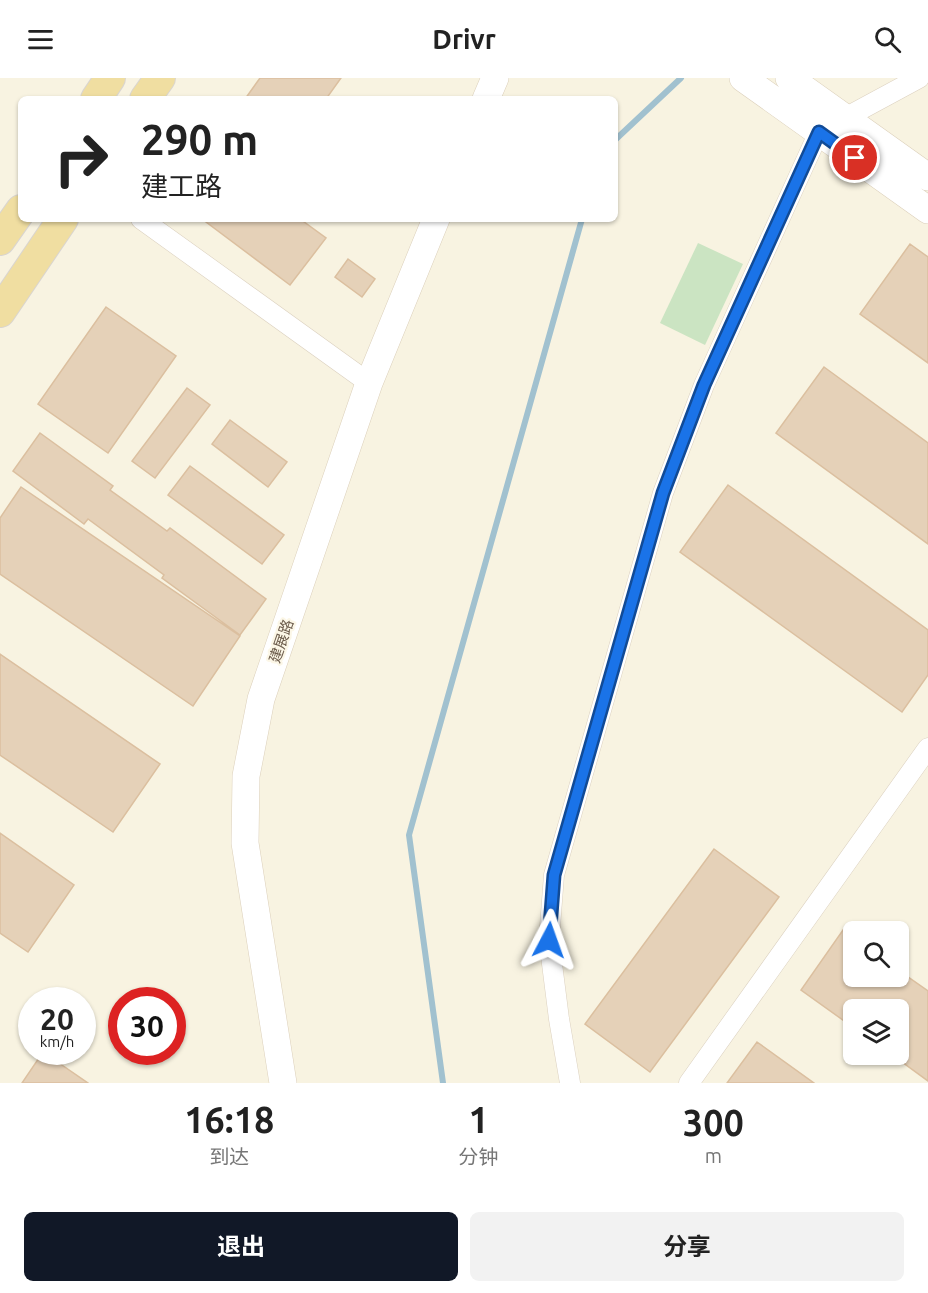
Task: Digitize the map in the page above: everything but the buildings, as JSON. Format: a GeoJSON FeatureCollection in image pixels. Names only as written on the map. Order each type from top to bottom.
{"type":"FeatureCollection","features":[{"type":"Feature","properties":{"kind":"main road"},"geometry":{"type":"LineString","coordinates":[[98,96],[110,78]]}},
{"type":"Feature","properties":{"kind":"main road"},"geometry":{"type":"LineString","coordinates":[[147,96],[160,78]]}},
{"type":"Feature","properties":{"kind":"main road"},"geometry":{"type":"LineString","coordinates":[[0,240],[18,214]]}},
{"type":"Feature","properties":{"kind":"main road"},"geometry":{"type":"LineString","coordinates":[[0,312],[61,222]]}},
{"type":"Feature","properties":{"kind":"street"},"geometry":{"type":"LineString","coordinates":[[487,96],[495,78]]}},
{"type":"Feature","properties":{"kind":"street"},"geometry":{"type":"LineString","coordinates":[[743,78],[928,210]]}},
{"type":"Feature","properties":{"kind":"street"},"geometry":{"type":"LineString","coordinates":[[570,1083],[549,940],[554,875],[663,493],[704,385],[819,132],[919,78]]}},
{"type":"Feature","properties":{"kind":"street"},"geometry":{"type":"LineString","coordinates":[[793,81],[928,177]]}},
{"type":"Feature","properties":{"kind":"street"},"geometry":{"type":"LineString","coordinates":[[145,222],[369,383]]}},
{"type":"Feature","properties":{"kind":"street","name":"建展路"},"geometry":{"type":"LineString","coordinates":[[283,1083],[245,843],[246,776],[261,699],[369,383],[435,222]]}},
{"type":"Feature","properties":{"kind":"street"},"geometry":{"type":"LineString","coordinates":[[689,1083],[928,748]]}},
{"type":"Feature","properties":{"kind":"green space"},"geometry":{"type":"Polygon","coordinates":[[[698,243],[743,264],[705,345],[660,323],[698,243]]]}},
{"type":"Feature","properties":{"kind":"waterway"},"geometry":{"type":"LineString","coordinates":[[618,137],[681,78]]}},
{"type":"Feature","properties":{"kind":"waterway"},"geometry":{"type":"LineString","coordinates":[[443,1083],[409,835],[581,222]]}},
{"type":"Feature","properties":{"kind":"route"},"geometry":{"type":"LineString","coordinates":[[549,940],[554,875],[663,493],[704,385],[819,132],[855,158]]}}]}
